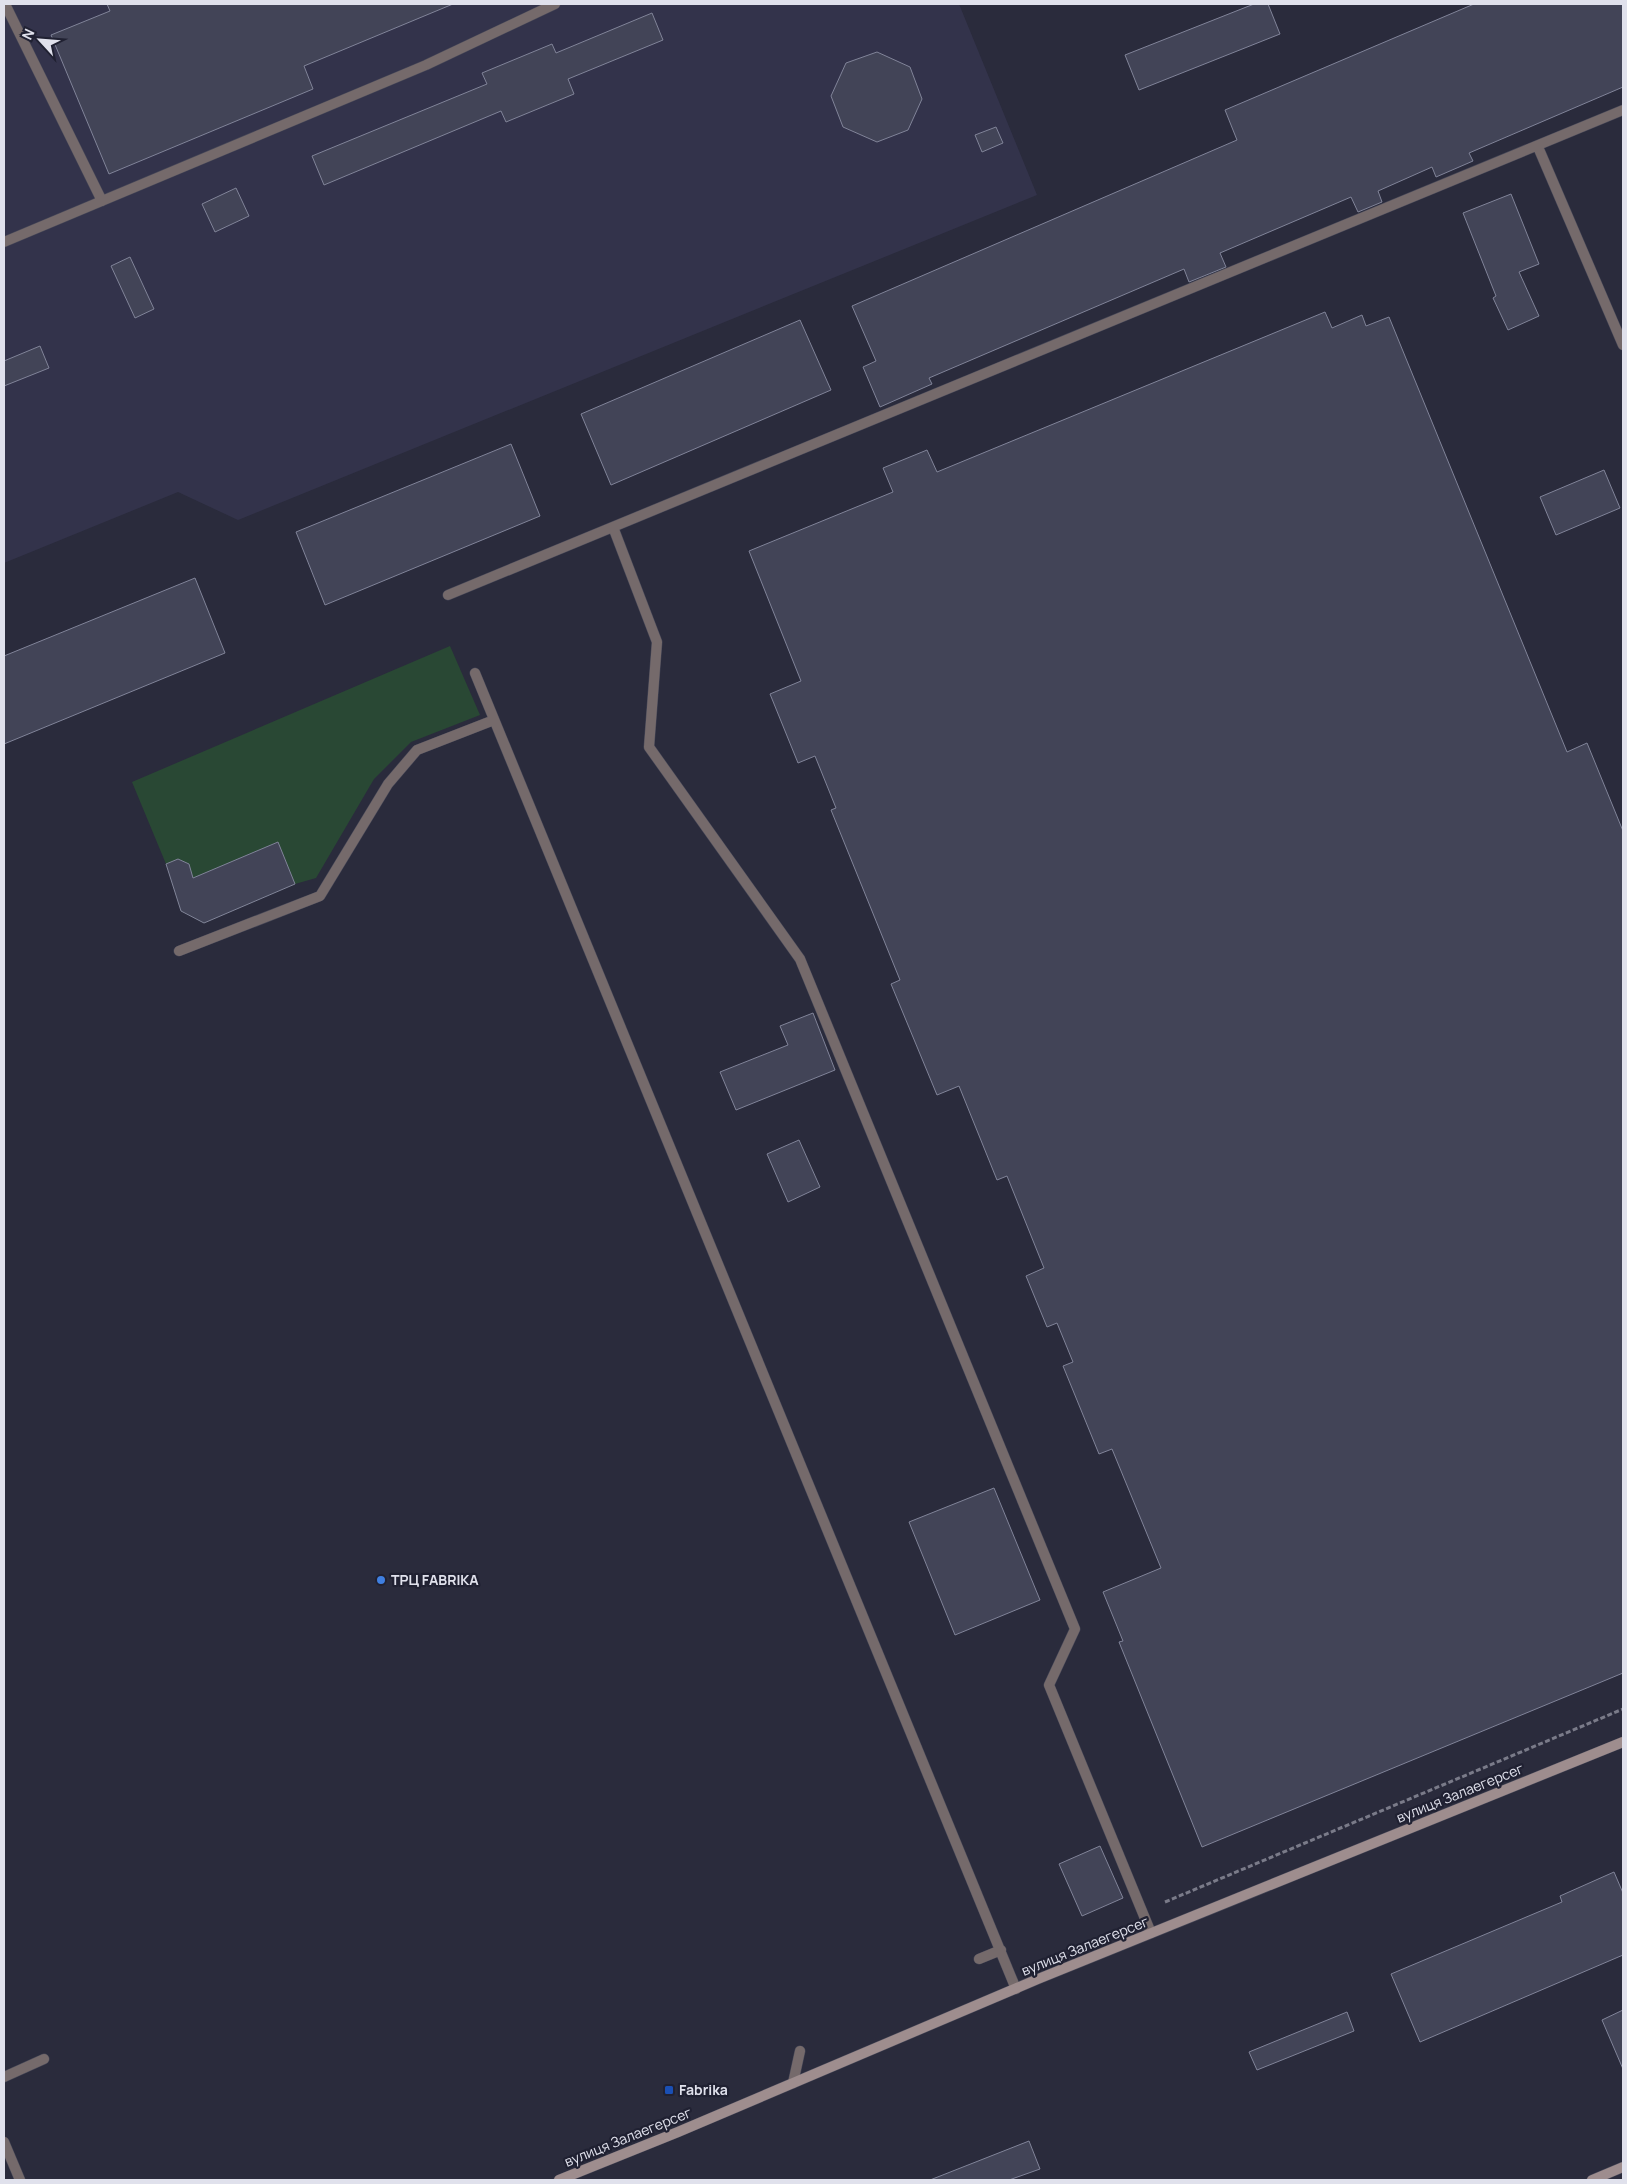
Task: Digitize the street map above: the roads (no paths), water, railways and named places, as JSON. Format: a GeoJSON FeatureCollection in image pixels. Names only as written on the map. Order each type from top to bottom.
{"type":"FeatureCollection","features":[{"type":"Feature","properties":{"kind":"main road","name":"вулиця Залаегерсег"},"geometry":{"type":"LineString","coordinates":[[559,2180],[793,2084],[1016,1989],[1623,1742]]}},
{"type":"Feature","properties":{"kind":"main road"},"geometry":{"type":"LineString","coordinates":[[1592,2180],[1623,2167]]}},
{"type":"Feature","properties":{"kind":"lane"},"geometry":{"type":"LineString","coordinates":[[5,4],[102,201]]}},
{"type":"Feature","properties":{"kind":"lane"},"geometry":{"type":"LineString","coordinates":[[4,242],[426,64],[556,4]]}},
{"type":"Feature","properties":{"kind":"lane"},"geometry":{"type":"LineString","coordinates":[[448,595],[1538,147],[1623,110]]}},
{"type":"Feature","properties":{"kind":"lane"},"geometry":{"type":"LineString","coordinates":[[1538,147],[1623,345]]}},
{"type":"Feature","properties":{"kind":"lane"},"geometry":{"type":"LineString","coordinates":[[613,527],[657,642],[648,747],[800,959],[1075,1629],[1050,1685],[1151,1934]]}},
{"type":"Feature","properties":{"kind":"lane"},"geometry":{"type":"LineString","coordinates":[[475,673],[1016,1989]]}},
{"type":"Feature","properties":{"kind":"lane"},"geometry":{"type":"LineString","coordinates":[[179,952],[320,896],[388,784],[417,750],[494,720]]}},
{"type":"Feature","properties":{"kind":"lane"},"geometry":{"type":"LineString","coordinates":[[979,1959],[1001,1950]]}},
{"type":"Feature","properties":{"kind":"lane"},"geometry":{"type":"LineString","coordinates":[[793,2084],[800,2051]]}},
{"type":"Feature","properties":{"kind":"lane"},"geometry":{"type":"LineString","coordinates":[[4,2077],[44,2059]]}},
{"type":"Feature","properties":{"kind":"lane"},"geometry":{"type":"LineString","coordinates":[[4,2142],[20,2180]]}},
{"type":"Feature","properties":{"kind":"place","name":"ТРЦ FABRIKA"},"geometry":{"type":"Point","coordinates":[381,1580]}},
{"type":"Feature","properties":{"kind":"place","name":"Fabrika"},"geometry":{"type":"Point","coordinates":[669,2090]}}]}
